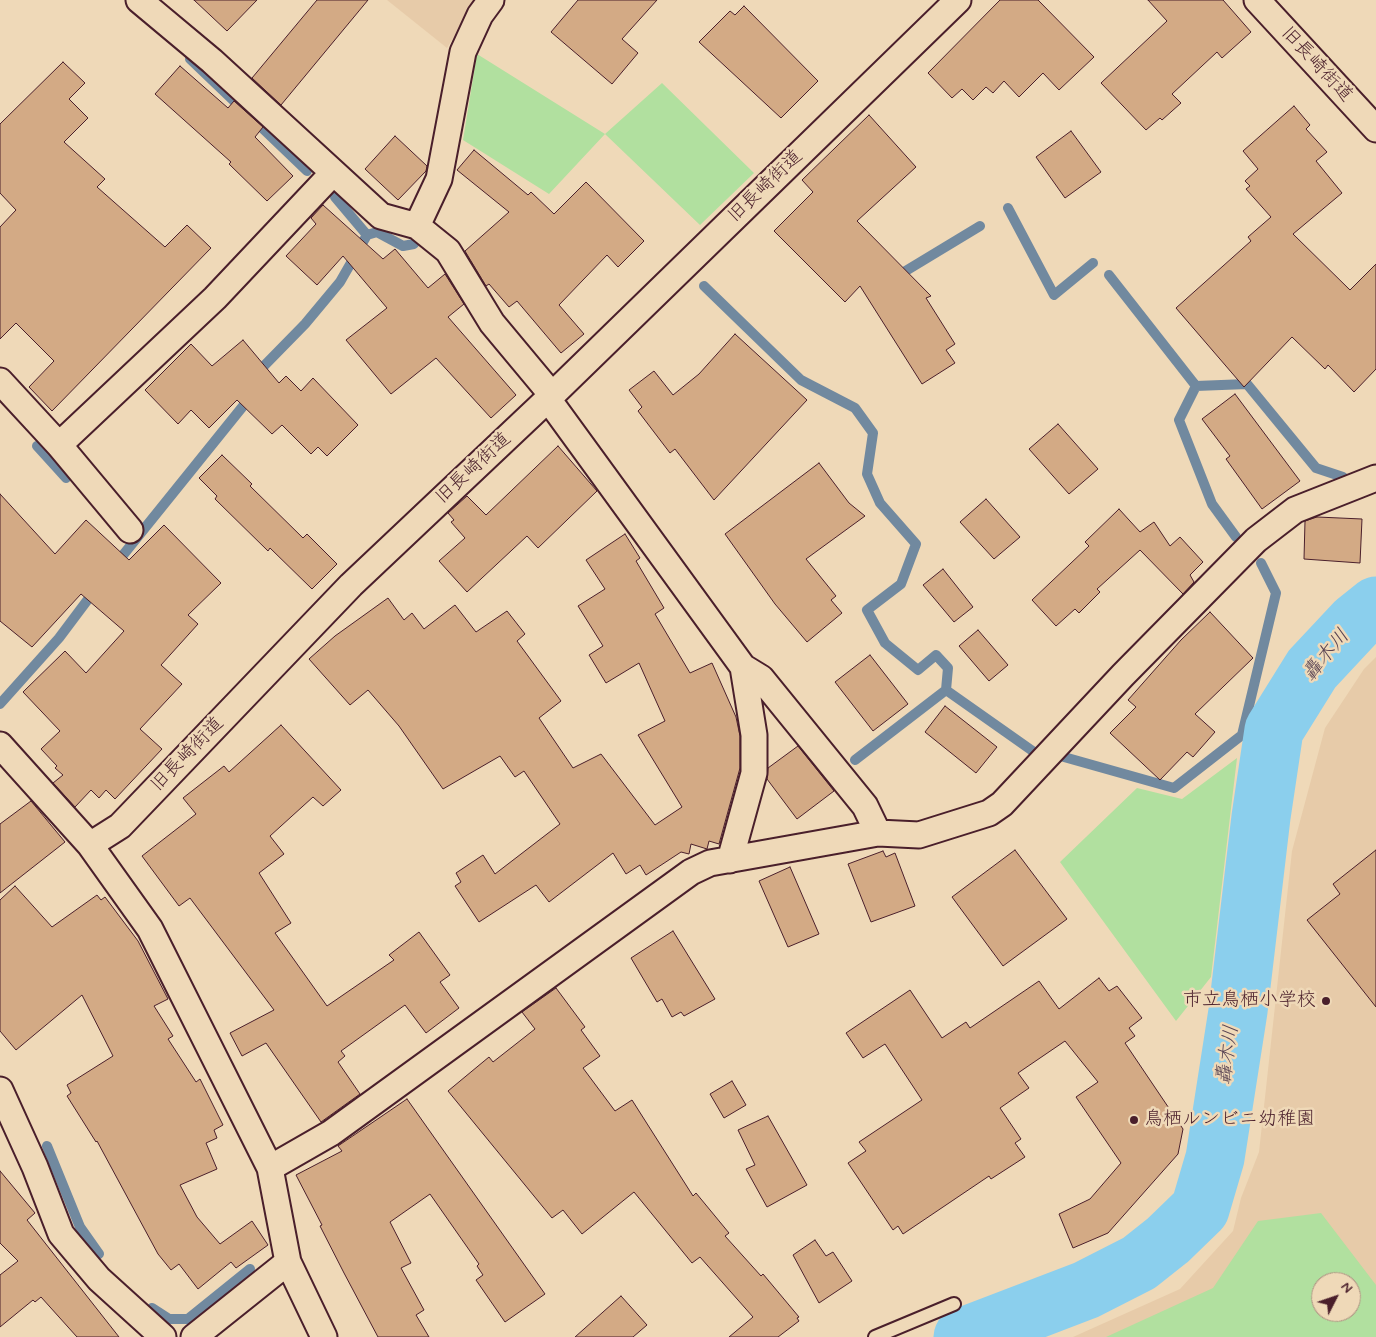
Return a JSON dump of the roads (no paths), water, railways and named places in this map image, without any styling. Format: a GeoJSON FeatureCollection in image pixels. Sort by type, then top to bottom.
{"type":"FeatureCollection","features":[{"type":"Feature","properties":{"kind":"street"},"geometry":{"type":"LineString","coordinates":[[139,0],[212,61],[381,216],[417,226],[448,251],[492,323],[550,397],[742,667],[754,735],[754,773],[730,860]]}},
{"type":"Feature","properties":{"kind":"street"},"geometry":{"type":"LineString","coordinates":[[417,226],[439,179],[463,52],[480,15],[491,0]]}},
{"type":"Feature","properties":{"kind":"street","name":"旧長崎街道"},"geometry":{"type":"LineString","coordinates":[[90,845],[120,826],[351,585],[550,397],[958,0]]}},
{"type":"Feature","properties":{"kind":"street","name":"旧長崎街道"},"geometry":{"type":"LineString","coordinates":[[1257,0],[1376,129]]}},
{"type":"Feature","properties":{"kind":"street"},"geometry":{"type":"LineString","coordinates":[[60,445],[215,298],[333,173]]}},
{"type":"Feature","properties":{"kind":"street"},"geometry":{"type":"LineString","coordinates":[[0,381],[60,445],[130,530]]}},
{"type":"Feature","properties":{"kind":"street"},"geometry":{"type":"LineString","coordinates":[[270,1168],[331,1133],[691,872],[710,864],[878,833],[919,834],[989,813],[1002,804],[1117,682],[1256,540],[1295,510],[1376,478]]}},
{"type":"Feature","properties":{"kind":"street"},"geometry":{"type":"LineString","coordinates":[[742,667],[762,678],[865,806],[878,833]]}},
{"type":"Feature","properties":{"kind":"street"},"geometry":{"type":"LineString","coordinates":[[0,745],[90,845],[150,929],[270,1168],[288,1262],[324,1337]]}},
{"type":"Feature","properties":{"kind":"street"},"geometry":{"type":"LineString","coordinates":[[0,1090],[35,1167],[61,1234],[99,1279],[163,1337]]}},
{"type":"Feature","properties":{"kind":"street"},"geometry":{"type":"LineString","coordinates":[[194,1337],[288,1262]]}},
{"type":"Feature","properties":{"kind":"lane"},"geometry":{"type":"LineString","coordinates":[[875,1337],[954,1304]]}},
{"type":"Feature","properties":{"kind":"waterway"},"geometry":{"type":"LineString","coordinates":[[190,59],[307,171]]}},
{"type":"Feature","properties":{"kind":"waterway"},"geometry":{"type":"LineString","coordinates":[[335,197],[367,235]]}},
{"type":"Feature","properties":{"kind":"waterway"},"geometry":{"type":"LineString","coordinates":[[1008,208],[1054,295],[1093,263]]}},
{"type":"Feature","properties":{"kind":"waterway"},"geometry":{"type":"LineString","coordinates":[[894,278],[980,226]]}},
{"type":"Feature","properties":{"kind":"waterway"},"geometry":{"type":"LineString","coordinates":[[257,376],[259,371],[305,324],[340,282],[367,235],[377,232],[403,246],[414,244]]}},
{"type":"Feature","properties":{"kind":"waterway"},"geometry":{"type":"LineString","coordinates":[[1109,275],[1196,386],[1179,420],[1212,504],[1236,537]]}},
{"type":"Feature","properties":{"kind":"waterway"},"geometry":{"type":"LineString","coordinates":[[704,286],[801,380],[855,408],[873,433],[867,474],[880,503],[916,544],[901,584],[867,610],[885,643],[918,670],[936,655],[948,668],[946,690]]}},
{"type":"Feature","properties":{"kind":"waterway"},"geometry":{"type":"LineString","coordinates":[[1196,386],[1247,384],[1316,468],[1343,477]]}},
{"type":"Feature","properties":{"kind":"waterway"},"geometry":{"type":"LineString","coordinates":[[115,565],[252,395]]}},
{"type":"Feature","properties":{"kind":"waterway"},"geometry":{"type":"LineString","coordinates":[[37,446],[66,478]]}},
{"type":"Feature","properties":{"kind":"waterway"},"geometry":{"type":"LineString","coordinates":[[1064,757],[1174,788],[1242,735],[1276,593],[1261,563]]}},
{"type":"Feature","properties":{"kind":"waterway"},"geometry":{"type":"LineString","coordinates":[[0,704],[59,638],[95,590]]}},
{"type":"Feature","properties":{"kind":"waterway","name":"轟木川"},"geometry":{"type":"LineString","coordinates":[[963,1337],[1086,1290],[1139,1263],[1168,1240],[1200,1209],[1215,1158],[1238,1011],[1261,817],[1274,730],[1312,669],[1356,622],[1376,606]]}},
{"type":"Feature","properties":{"kind":"waterway"},"geometry":{"type":"LineString","coordinates":[[855,760],[946,690],[1034,752]]}},
{"type":"Feature","properties":{"kind":"waterway"},"geometry":{"type":"LineString","coordinates":[[47,1146],[80,1227],[99,1254]]}},
{"type":"Feature","properties":{"kind":"waterway"},"geometry":{"type":"LineString","coordinates":[[152,1308],[169,1319],[188,1319],[250,1269]]}},
{"type":"Feature","properties":{"kind":"place","name":"市立鳥栖小学校"},"geometry":{"type":"Point","coordinates":[1326,1001]}},
{"type":"Feature","properties":{"kind":"place","name":"鳥栖ルンビニ幼稚園"},"geometry":{"type":"Point","coordinates":[1134,1120]}}]}
